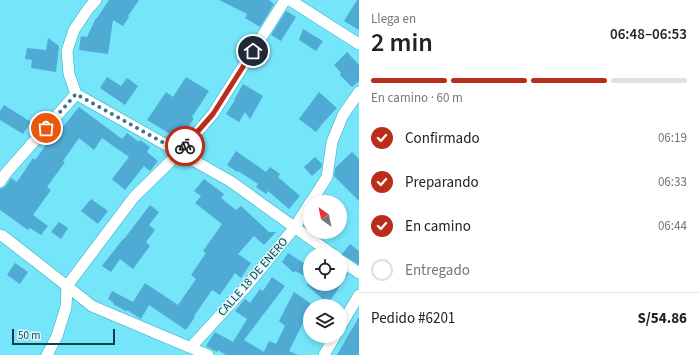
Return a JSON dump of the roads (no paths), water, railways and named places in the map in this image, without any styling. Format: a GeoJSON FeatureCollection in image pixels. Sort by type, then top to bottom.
{"type":"FeatureCollection","features":[{"type":"Feature","properties":{"kind":"street"},"geometry":{"type":"LineString","coordinates":[[96,0],[74,30],[67,51],[69,74],[76,94],[230,181],[322,247]]}},
{"type":"Feature","properties":{"kind":"street"},"geometry":{"type":"LineString","coordinates":[[47,355],[57,336],[66,307],[67,286],[134,197],[180,152],[213,114],[285,0]]}},
{"type":"Feature","properties":{"kind":"street"},"geometry":{"type":"LineString","coordinates":[[290,0],[359,44]]}},
{"type":"Feature","properties":{"kind":"street","name":"CALLE 18 DE ENERO"},"geometry":{"type":"LineString","coordinates":[[315,195],[327,176],[332,142],[343,115],[359,92]]}},
{"type":"Feature","properties":{"kind":"street"},"geometry":{"type":"LineString","coordinates":[[0,182],[6,173],[76,94]]}},
{"type":"Feature","properties":{"kind":"street","name":"CALLE 18 DE ENERO"},"geometry":{"type":"LineString","coordinates":[[191,347],[246,287],[303,214]]}},
{"type":"Feature","properties":{"kind":"street"},"geometry":{"type":"LineString","coordinates":[[0,235],[92,306],[208,355]]}},
{"type":"Feature","properties":{"kind":"street"},"geometry":{"type":"LineString","coordinates":[[347,265],[359,273]]}},
{"type":"Feature","properties":{"kind":"street"},"geometry":{"type":"LineString","coordinates":[[347,315],[359,295]]}},
{"type":"Feature","properties":{"kind":"street"},"geometry":{"type":"LineString","coordinates":[[324,355],[331,343]]}}]}
